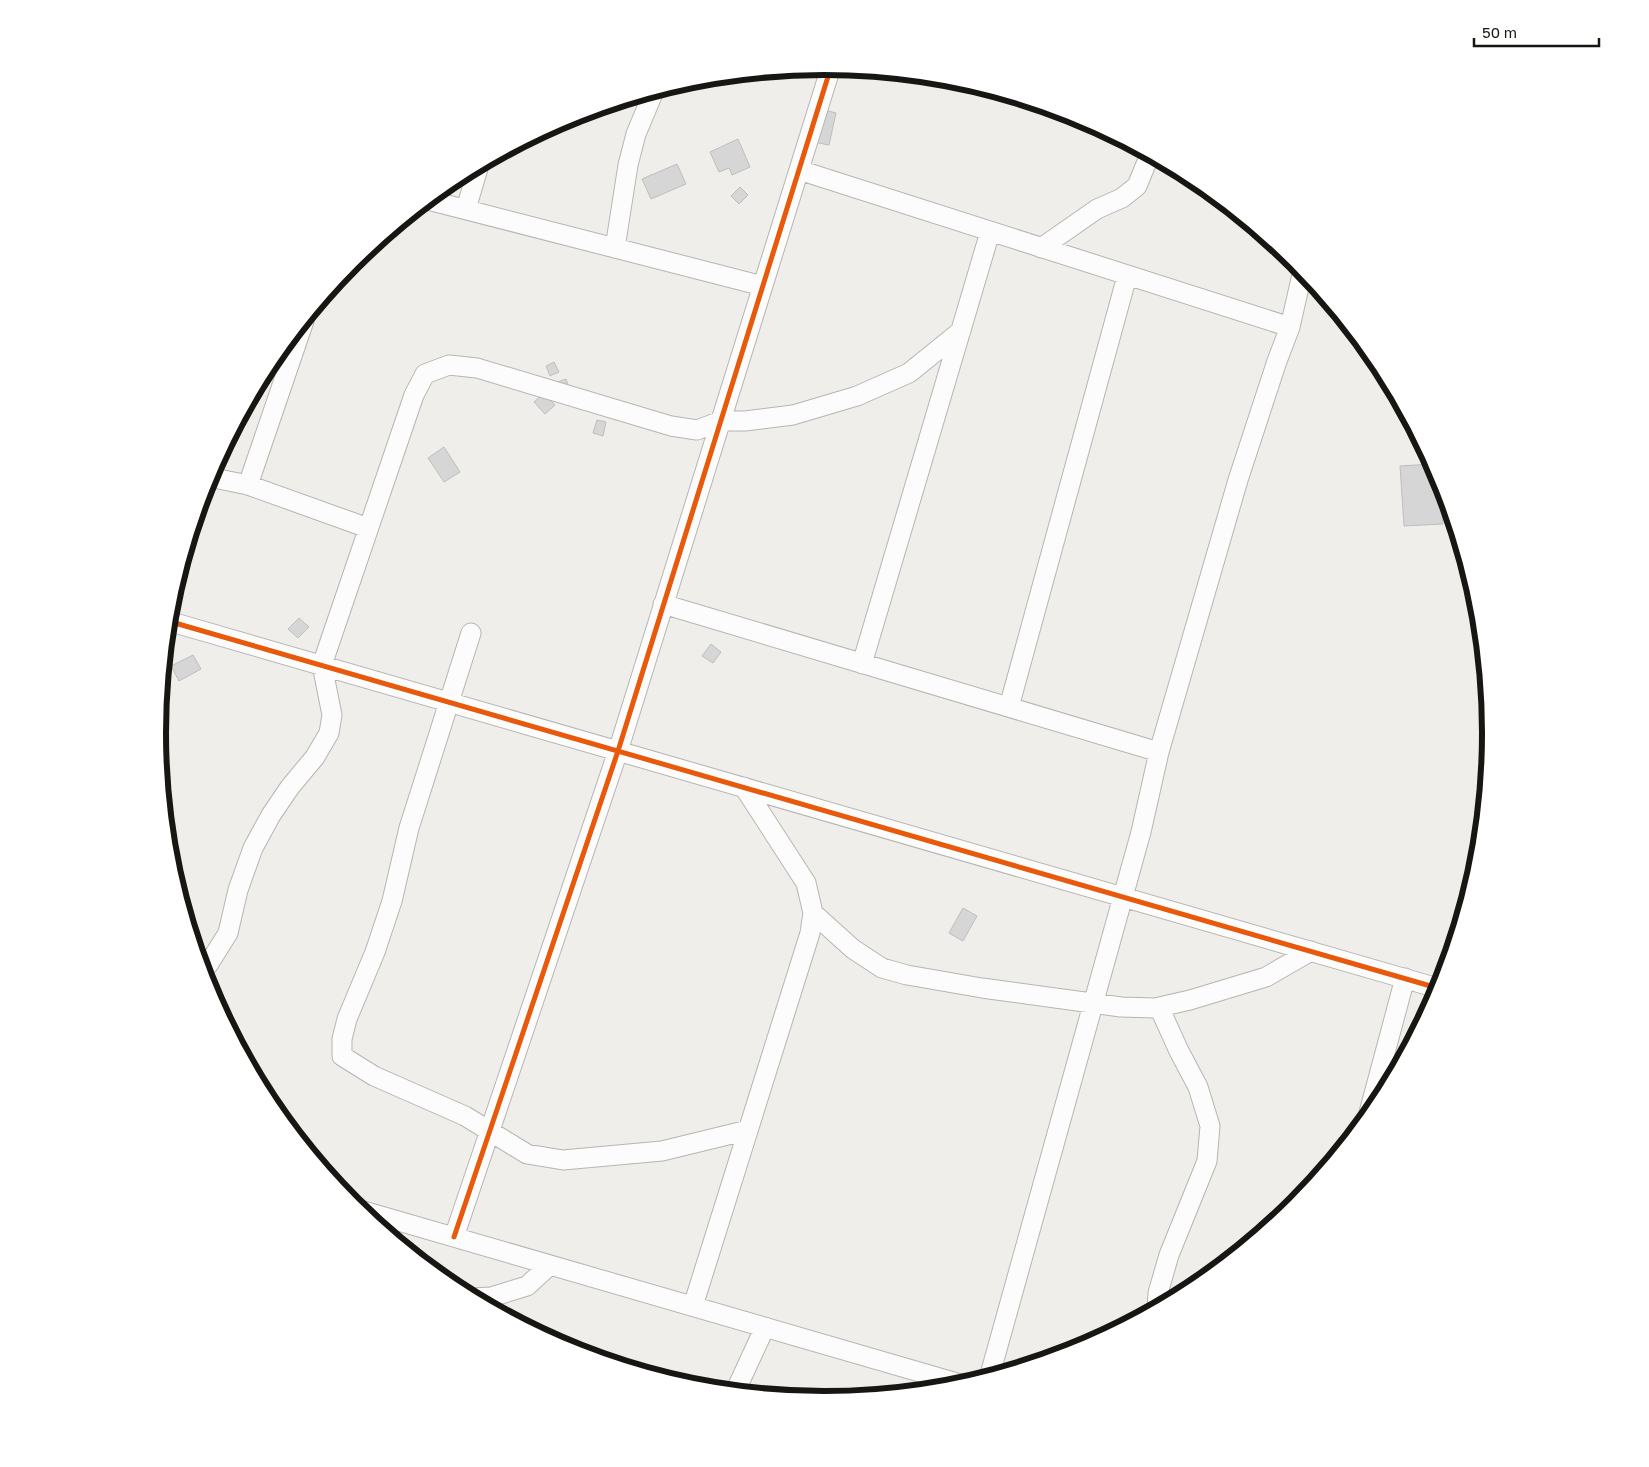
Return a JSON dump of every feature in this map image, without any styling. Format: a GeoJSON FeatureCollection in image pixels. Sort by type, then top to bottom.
{"type":"FeatureCollection","features":[{"type":"Feature","properties":{"kind":"street"},"geometry":{"type":"LineString","coordinates":[[454,1237],[618,750],[829,75]]}},
{"type":"Feature","properties":{"kind":"street"},"geometry":{"type":"LineString","coordinates":[[615,248],[628,166],[636,134],[651,98]]}},
{"type":"Feature","properties":{"kind":"street"},"geometry":{"type":"LineString","coordinates":[[1040,248],[1096,209],[1122,198],[1137,186],[1149,160]]}},
{"type":"Feature","properties":{"kind":"street"},"geometry":{"type":"LineString","coordinates":[[799,170],[1290,327]]}},
{"type":"Feature","properties":{"kind":"street"},"geometry":{"type":"LineString","coordinates":[[466,209],[476,175]]}},
{"type":"Feature","properties":{"kind":"street"},"geometry":{"type":"LineString","coordinates":[[437,202],[763,286]]}},
{"type":"Feature","properties":{"kind":"street"},"geometry":{"type":"LineString","coordinates":[[862,664],[990,232]]}},
{"type":"Feature","properties":{"kind":"street"},"geometry":{"type":"LineString","coordinates":[[1009,707],[1127,276]]}},
{"type":"Feature","properties":{"kind":"street"},"geometry":{"type":"LineString","coordinates":[[991,1371],[1140,832],[1159,752],[1238,480],[1290,327],[1301,279]]}},
{"type":"Feature","properties":{"kind":"street"},"geometry":{"type":"LineString","coordinates":[[208,964],[228,933],[238,890],[253,848],[271,815],[290,787],[315,757],[328,733],[332,715],[322,665],[414,395],[426,374],[449,365],[477,368],[671,426],[697,430],[720,421],[745,421],[793,415],[858,396],[909,373],[961,331]]}},
{"type":"Feature","properties":{"kind":"street"},"geometry":{"type":"LineString","coordinates":[[248,485],[298,339]]}},
{"type":"Feature","properties":{"kind":"street"},"geometry":{"type":"LineString","coordinates":[[217,479],[248,485],[368,528]]}},
{"type":"Feature","properties":{"kind":"street"},"geometry":{"type":"LineString","coordinates":[[663,604],[1159,752]]}},
{"type":"Feature","properties":{"kind":"street"},"geometry":{"type":"LineString","coordinates":[[176,622],[1432,986]]}},
{"type":"Feature","properties":{"kind":"street"},"geometry":{"type":"LineString","coordinates":[[471,633],[409,828],[392,901],[375,952],[347,1019],[342,1039],[342,1056],[374,1076],[465,1116],[527,1154],[563,1160],[662,1151],[748,1130]]}},
{"type":"Feature","properties":{"kind":"street"},"geometry":{"type":"LineString","coordinates":[[693,1306],[810,933],[812,913],[806,882],[744,787]]}},
{"type":"Feature","properties":{"kind":"street"},"geometry":{"type":"LineString","coordinates":[[812,913],[853,949],[882,968],[982,988],[1121,1008],[1160,1007],[1190,1000],[1266,977],[1311,951]]}},
{"type":"Feature","properties":{"kind":"street"},"geometry":{"type":"LineString","coordinates":[[1373,1097],[1405,978]]}},
{"type":"Feature","properties":{"kind":"street"},"geometry":{"type":"LineString","coordinates":[[1157,1302],[1168,1254],[1206,1160],[1210,1126],[1198,1087],[1178,1051],[1160,1007]]}},
{"type":"Feature","properties":{"kind":"street"},"geometry":{"type":"LineString","coordinates":[[375,1214],[947,1380]]}},
{"type":"Feature","properties":{"kind":"street"},"geometry":{"type":"LineString","coordinates":[[485,1297],[527,1286],[550,1265]]}},
{"type":"Feature","properties":{"kind":"street"},"geometry":{"type":"LineString","coordinates":[[739,1386],[765,1328]]}},
{"type":"Feature","properties":{"kind":"building"},"geometry":{"type":"Polygon","coordinates":[[[816,108],[836,113],[829,145],[809,141],[816,108]]]}},
{"type":"Feature","properties":{"kind":"building"},"geometry":{"type":"Polygon","coordinates":[[[738,139],[750,167],[732,175],[729,168],[719,172],[710,152],[738,139]]]}},
{"type":"Feature","properties":{"kind":"building"},"geometry":{"type":"Polygon","coordinates":[[[677,164],[686,184],[651,199],[642,179],[677,164]]]}},
{"type":"Feature","properties":{"kind":"building"},"geometry":{"type":"Polygon","coordinates":[[[740,187],[748,195],[739,204],[731,196],[740,187]]]}},
{"type":"Feature","properties":{"kind":"building"},"geometry":{"type":"Polygon","coordinates":[[[554,362],[559,372],[550,376],[546,366],[554,362]]]}},
{"type":"Feature","properties":{"kind":"building"},"geometry":{"type":"Polygon","coordinates":[[[566,379],[571,393],[555,383],[566,379]]]}},
{"type":"Feature","properties":{"kind":"building"},"geometry":{"type":"Polygon","coordinates":[[[544,393],[555,405],[545,414],[534,402],[544,393]]]}},
{"type":"Feature","properties":{"kind":"building"},"geometry":{"type":"Polygon","coordinates":[[[597,420],[606,422],[603,436],[593,433],[597,420]]]}},
{"type":"Feature","properties":{"kind":"building"},"geometry":{"type":"Polygon","coordinates":[[[444,447],[460,472],[444,482],[428,458],[444,447]]]}},
{"type":"Feature","properties":{"kind":"building"},"geometry":{"type":"Polygon","coordinates":[[[1425,464],[1441,505],[1443,524],[1404,526],[1400,466],[1425,464]]]}},
{"type":"Feature","properties":{"kind":"building"},"geometry":{"type":"Polygon","coordinates":[[[299,618],[309,627],[298,638],[288,629],[299,618]]]}},
{"type":"Feature","properties":{"kind":"building"},"geometry":{"type":"Polygon","coordinates":[[[711,644],[721,652],[713,663],[702,656],[711,644]]]}},
{"type":"Feature","properties":{"kind":"building"},"geometry":{"type":"Polygon","coordinates":[[[193,655],[201,669],[179,681],[171,666],[193,655]]]}},
{"type":"Feature","properties":{"kind":"building"},"geometry":{"type":"Polygon","coordinates":[[[963,908],[977,916],[963,941],[949,933],[963,908]]]}},
{"type":"Feature","properties":{"kind":"cycle path"},"geometry":{"type":"LineString","coordinates":[[454,1237],[618,751],[828,75]]}},
{"type":"Feature","properties":{"kind":"cycle path"},"geometry":{"type":"LineString","coordinates":[[176,623],[1432,986]]}}]}
